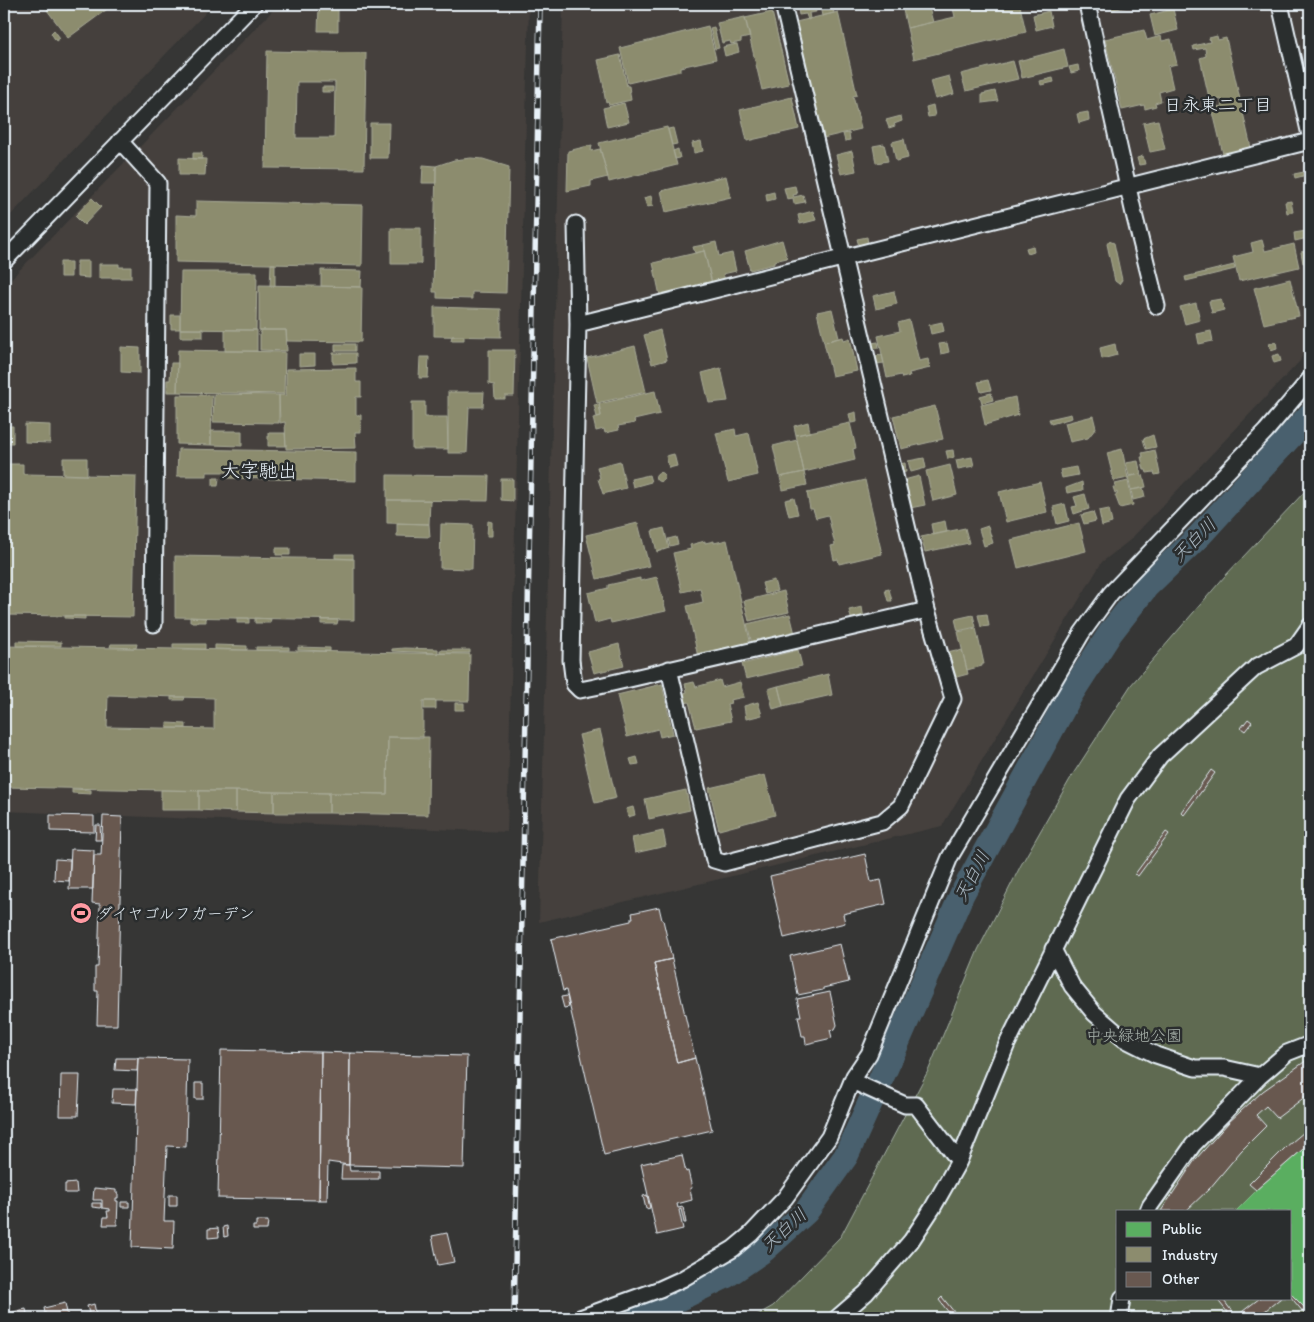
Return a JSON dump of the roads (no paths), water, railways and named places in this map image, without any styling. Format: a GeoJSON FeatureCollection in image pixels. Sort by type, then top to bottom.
{"type":"FeatureCollection","features":[{"type":"Feature","properties":{"kind":"street"},"geometry":{"type":"LineString","coordinates":[[4,262],[254,4]]}},
{"type":"Feature","properties":{"kind":"street"},"geometry":{"type":"LineString","coordinates":[[669,669],[714,860],[724,863],[882,822],[901,806],[953,699],[927,610],[783,4]]}},
{"type":"Feature","properties":{"kind":"street"},"geometry":{"type":"LineString","coordinates":[[1087,4],[1157,306]]}},
{"type":"Feature","properties":{"kind":"street"},"geometry":{"type":"LineString","coordinates":[[1280,4],[1310,135]]}},
{"type":"Feature","properties":{"kind":"street"},"geometry":{"type":"LineString","coordinates":[[120,141],[158,182],[154,624]]}},
{"type":"Feature","properties":{"kind":"street"},"geometry":{"type":"LineString","coordinates":[[578,324],[1310,141]]}},
{"type":"Feature","properties":{"kind":"street"},"geometry":{"type":"LineString","coordinates":[[576,224],[578,324],[570,660],[574,684],[580,690],[927,610]]}},
{"type":"Feature","properties":{"kind":"street"},"geometry":{"type":"LineString","coordinates":[[580,1318],[682,1279],[733,1249],[751,1234],[785,1198],[828,1137],[855,1083],[854,1076],[869,1054],[882,1026],[950,857],[1082,633],[1110,593],[1266,431],[1310,379]]}},
{"type":"Feature","properties":{"kind":"street"},"geometry":{"type":"LineString","coordinates":[[837,1318],[866,1293],[911,1241],[932,1209],[959,1161],[1007,1044],[1125,804],[1160,756],[1256,667],[1296,646],[1310,626]]}},
{"type":"Feature","properties":{"kind":"street"},"geometry":{"type":"LineString","coordinates":[[1053,949],[1072,986],[1094,1013],[1124,1039],[1156,1055],[1195,1068],[1224,1068],[1260,1076]]}},
{"type":"Feature","properties":{"kind":"street"},"geometry":{"type":"LineString","coordinates":[[1148,1210],[1193,1145],[1260,1076],[1287,1053],[1310,1044]]}},
{"type":"Feature","properties":{"kind":"street"},"geometry":{"type":"LineString","coordinates":[[855,1083],[911,1105],[959,1161]]}},
{"type":"Feature","properties":{"kind":"street"},"geometry":{"type":"LineString","coordinates":[[1121,1318],[1122,1300]]}},
{"type":"Feature","properties":{"kind":"waterway","name":"天白川"},"geometry":{"type":"LineString","coordinates":[[639,1318],[726,1276],[764,1250],[806,1212],[846,1156],[962,894],[1071,694],[1111,632],[1146,587],[1200,535],[1310,415]]}},
{"type":"Feature","properties":{"kind":"railway"},"geometry":{"type":"LineString","coordinates":[[514,1318],[540,4]]}},
{"type":"Feature","properties":{"kind":"place","name":"ダイヤゴルフガーデン"},"geometry":{"type":"Point","coordinates":[81,913]}},
{"type":"Feature","properties":{"kind":"district","name":"日永東二丁目"},"geometry":{"type":"Point","coordinates":[1218,105]}},
{"type":"Feature","properties":{"kind":"district","name":"大字馳出"},"geometry":{"type":"Point","coordinates":[259,470]}},
{"type":"Feature","properties":{"kind":"park label","name":"中央緑地公園"},"geometry":{"type":"Point","coordinates":[1134,1035]}}]}
